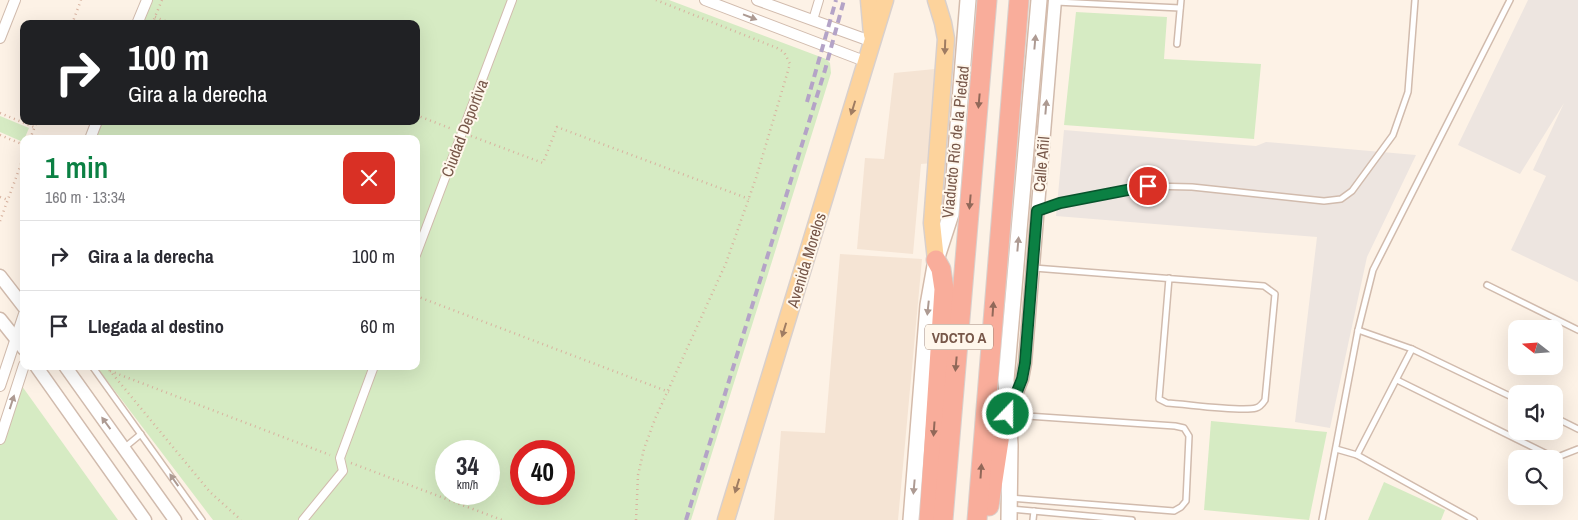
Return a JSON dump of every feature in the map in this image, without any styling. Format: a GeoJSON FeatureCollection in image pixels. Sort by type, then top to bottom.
{"type":"FeatureCollection","features":[{"type":"Feature","properties":{"kind":"highway","name":"Viaducto Río de la Piedad"},"geometry":{"type":"LineString","coordinates":[[944,520],[987,0]]}},
{"type":"Feature","properties":{"kind":"highway","name":"VDCTO A"},"geometry":{"type":"LineString","coordinates":[[977,520],[1019,0]]}},
{"type":"Feature","properties":{"kind":"highway"},"geometry":{"type":"LineString","coordinates":[[929,520],[943,299],[943,279],[936,260]]}},
{"type":"Feature","properties":{"kind":"highway"},"geometry":{"type":"LineString","coordinates":[[987,520],[1000,434],[1008,414]]}},
{"type":"Feature","properties":{"kind":"main road"},"geometry":{"type":"LineString","coordinates":[[869,0],[873,42]]}},
{"type":"Feature","properties":{"kind":"main road","name":"Avenida Morelos"},"geometry":{"type":"LineString","coordinates":[[726,520],[885,0]]}},
{"type":"Feature","properties":{"kind":"main road"},"geometry":{"type":"LineString","coordinates":[[936,0],[944,23],[946,39],[932,224],[936,260]]}},
{"type":"Feature","properties":{"kind":"main road","name":"Viaducto Río de la Piedad"},"geometry":{"type":"LineString","coordinates":[[911,520],[926,319],[936,260],[951,214],[968,0]]}},
{"type":"Feature","properties":{"kind":"main road"},"geometry":{"type":"LineString","coordinates":[[1009,509],[1006,380],[1039,0]]}},
{"type":"Feature","properties":{"kind":"street"},"geometry":{"type":"LineString","coordinates":[[0,38],[15,0]]}},
{"type":"Feature","properties":{"kind":"street"},"geometry":{"type":"LineString","coordinates":[[139,20],[147,0]]}},
{"type":"Feature","properties":{"kind":"street","name":"Ciudad Deportiva"},"geometry":{"type":"LineString","coordinates":[[420,244],[512,0]]}},
{"type":"Feature","properties":{"kind":"street"},"geometry":{"type":"LineString","coordinates":[[705,0],[867,62]]}},
{"type":"Feature","properties":{"kind":"street"},"geometry":{"type":"LineString","coordinates":[[757,0],[873,42]]}},
{"type":"Feature","properties":{"kind":"street"},"geometry":{"type":"LineString","coordinates":[[813,20],[818,0]]}},
{"type":"Feature","properties":{"kind":"street","name":"Calle Añil"},"geometry":{"type":"LineString","coordinates":[[1008,414],[1022,379],[1056,1]]}},
{"type":"Feature","properties":{"kind":"street"},"geometry":{"type":"LineString","coordinates":[[0,276],[20,302]]}},
{"type":"Feature","properties":{"kind":"street"},"geometry":{"type":"LineString","coordinates":[[0,319],[20,344]]}},
{"type":"Feature","properties":{"kind":"street"},"geometry":{"type":"LineString","coordinates":[[0,386],[20,325]]}},
{"type":"Feature","properties":{"kind":"street"},"geometry":{"type":"LineString","coordinates":[[0,439],[22,370]]}},
{"type":"Feature","properties":{"kind":"street"},"geometry":{"type":"LineString","coordinates":[[39,370],[145,520]]}},
{"type":"Feature","properties":{"kind":"street"},"geometry":{"type":"LineString","coordinates":[[68,370],[175,520]]}},
{"type":"Feature","properties":{"kind":"street"},"geometry":{"type":"LineString","coordinates":[[302,520],[342,471],[340,458],[373,370]]}},
{"type":"Feature","properties":{"kind":"lane"},"geometry":{"type":"LineString","coordinates":[[1177,44],[1181,0]]}},
{"type":"Feature","properties":{"kind":"lane"},"geometry":{"type":"LineString","coordinates":[[1037,211],[1060,203],[1148,186],[1192,187],[1324,201],[1341,200],[1352,191],[1393,135],[1408,92],[1415,0]]}},
{"type":"Feature","properties":{"kind":"lane"},"geometry":{"type":"LineString","coordinates":[[1322,520],[1358,330],[1373,270],[1510,0]]}},
{"type":"Feature","properties":{"kind":"lane"},"geometry":{"type":"LineString","coordinates":[[1056,1],[1180,8]]}},
{"type":"Feature","properties":{"kind":"lane"},"geometry":{"type":"LineString","coordinates":[[1033,268],[1169,278],[1264,286],[1275,294],[1265,400],[1262,405],[1257,408],[1242,408],[1167,403],[1160,399],[1169,278]]}},
{"type":"Feature","properties":{"kind":"lane"},"geometry":{"type":"LineString","coordinates":[[1488,285],[1578,330]]}},
{"type":"Feature","properties":{"kind":"lane"},"geometry":{"type":"LineString","coordinates":[[1358,330],[1412,349],[1508,395]]}},
{"type":"Feature","properties":{"kind":"lane"},"geometry":{"type":"LineString","coordinates":[[1357,455],[1412,349]]}},
{"type":"Feature","properties":{"kind":"lane"},"geometry":{"type":"LineString","coordinates":[[95,370],[202,520]]}},
{"type":"Feature","properties":{"kind":"lane"},"geometry":{"type":"LineString","coordinates":[[1397,380],[1553,457],[1559,457],[1578,449]]}},
{"type":"Feature","properties":{"kind":"lane"},"geometry":{"type":"LineString","coordinates":[[1008,414],[1175,426],[1184,428],[1189,436],[1186,501],[1181,508],[1174,511],[1009,509]]}},
{"type":"Feature","properties":{"kind":"lane"},"geometry":{"type":"LineString","coordinates":[[1563,422],[1578,429]]}},
{"type":"Feature","properties":{"kind":"lane"},"geometry":{"type":"LineString","coordinates":[[124,448],[141,434]]}},
{"type":"Feature","properties":{"kind":"lane"},"geometry":{"type":"LineString","coordinates":[[1336,449],[1357,455],[1474,520]]}},
{"type":"Feature","properties":{"kind":"lane"},"geometry":{"type":"LineString","coordinates":[[1009,509],[1132,520]]}},
{"type":"Feature","properties":{"kind":"lane"},"geometry":{"type":"LineString","coordinates":[[1033,520],[1034,511]]}},
{"type":"Feature","properties":{"kind":"path"},"geometry":{"type":"LineString","coordinates":[[74,20],[81,0]]}},
{"type":"Feature","properties":{"kind":"path"},"geometry":{"type":"LineString","coordinates":[[154,20],[162,0]]}},
{"type":"Feature","properties":{"kind":"path"},"geometry":{"type":"LineString","coordinates":[[636,520],[638,475],[644,449],[655,420],[726,263],[749,200],[790,64],[789,58],[777,48],[656,0]]}},
{"type":"Feature","properties":{"kind":"path"},"geometry":{"type":"LineString","coordinates":[[155,17],[163,20]]}},
{"type":"Feature","properties":{"kind":"path"},"geometry":{"type":"LineString","coordinates":[[0,113],[20,121]]}},
{"type":"Feature","properties":{"kind":"path"},"geometry":{"type":"LineString","coordinates":[[420,117],[543,163],[557,127],[749,200]]}},
{"type":"Feature","properties":{"kind":"path"},"geometry":{"type":"LineString","coordinates":[[29,125],[34,127],[31,135]]}},
{"type":"Feature","properties":{"kind":"path"},"geometry":{"type":"LineString","coordinates":[[0,135],[20,143]]}},
{"type":"Feature","properties":{"kind":"path"},"geometry":{"type":"LineString","coordinates":[[0,221],[20,167]]}},
{"type":"Feature","properties":{"kind":"path"},"geometry":{"type":"LineString","coordinates":[[0,197],[8,200]]}},
{"type":"Feature","properties":{"kind":"path"},"geometry":{"type":"LineString","coordinates":[[420,298],[669,392]]}},
{"type":"Feature","properties":{"kind":"path"},"geometry":{"type":"LineString","coordinates":[[110,371],[502,520]]}},
{"type":"Feature","properties":{"kind":"path"},"geometry":{"type":"LineString","coordinates":[[110,371],[210,492],[241,520]]}},
{"type":"Feature","properties":{"kind":"shaded area"},"geometry":{"type":"Polygon","coordinates":[[[1528,0],[1578,0],[1578,282],[1511,250],[1546,176],[1533,170],[1564,103],[1520,174],[1458,145],[1528,0]]]}},
{"type":"Feature","properties":{"kind":"shaded area"},"geometry":{"type":"Polygon","coordinates":[[[935,69],[933,163],[921,164],[913,254],[857,249],[865,158],[884,159],[894,73],[935,69]]]}},
{"type":"Feature","properties":{"kind":"shaded area"},"geometry":{"type":"Polygon","coordinates":[[[1064,130],[1256,146],[1266,142],[1416,155],[1367,257],[1330,428],[1295,422],[1317,237],[1056,216],[1064,130]]]}},
{"type":"Feature","properties":{"kind":"shaded area"},"geometry":{"type":"Polygon","coordinates":[[[840,254],[922,259],[898,520],[774,520],[781,431],[825,433],[840,254]]]}},
{"type":"Feature","properties":{"kind":"green space"},"geometry":{"type":"Polygon","coordinates":[[[151,0],[669,0],[826,59],[830,63],[831,73],[691,520],[213,520],[99,370],[420,370],[420,135],[94,135],[97,125],[420,125],[420,20],[143,20],[151,0]]]}},
{"type":"Feature","properties":{"kind":"green space"},"geometry":{"type":"Polygon","coordinates":[[[1076,12],[1167,17],[1164,59],[1261,64],[1254,139],[1064,125],[1076,12]]]}},
{"type":"Feature","properties":{"kind":"green space"},"geometry":{"type":"Polygon","coordinates":[[[0,116],[29,128],[26,135],[20,135],[20,141],[0,132],[0,116]]]}},
{"type":"Feature","properties":{"kind":"green space"},"geometry":{"type":"Polygon","coordinates":[[[19,382],[118,520],[0,520],[0,442],[19,382]]]}},
{"type":"Feature","properties":{"kind":"green space"},"geometry":{"type":"Polygon","coordinates":[[[1211,421],[1327,432],[1309,520],[1204,510],[1211,421]]]}},
{"type":"Feature","properties":{"kind":"green space"},"geometry":{"type":"Polygon","coordinates":[[[1384,482],[1445,510],[1441,520],[1368,520],[1384,482]]]}},
{"type":"Feature","properties":{"kind":"railway"},"geometry":{"type":"LineString","coordinates":[[807,102],[836,0]]}},
{"type":"Feature","properties":{"kind":"railway"},"geometry":{"type":"LineString","coordinates":[[686,520],[825,70],[844,0]]}},
{"type":"Feature","properties":{"kind":"route"},"geometry":{"type":"LineString","coordinates":[[1008,414],[1022,379],[1025,363],[1037,211],[1060,203],[1148,186]]}}]}
